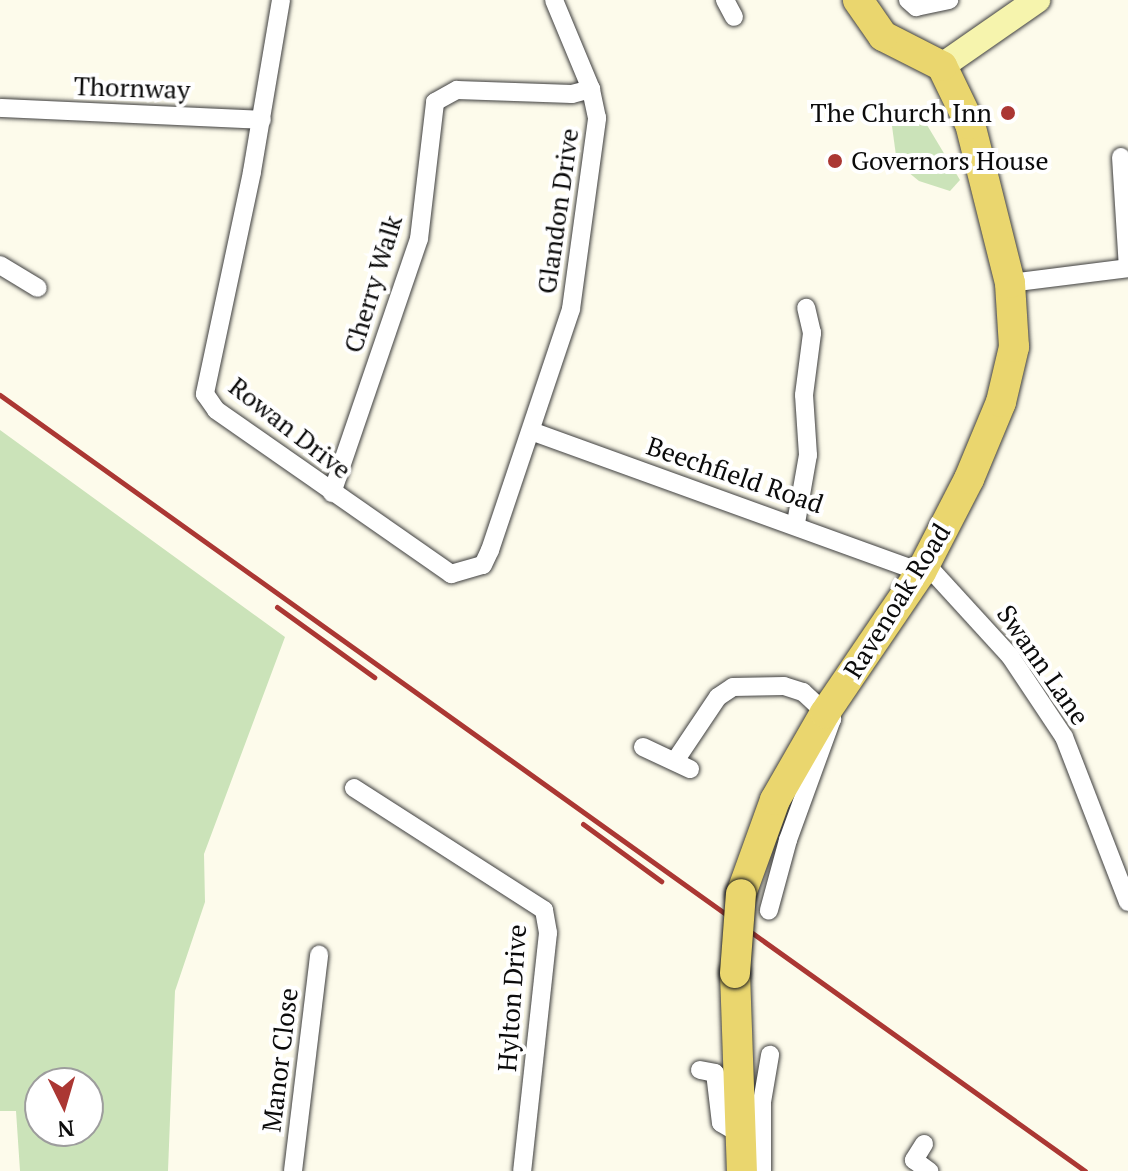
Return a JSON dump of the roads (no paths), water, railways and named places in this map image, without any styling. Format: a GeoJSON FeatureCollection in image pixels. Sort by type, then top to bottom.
{"type":"FeatureCollection","features":[{"type":"Feature","properties":{"kind":"main road"},"geometry":{"type":"LineString","coordinates":[[858,0],[883,36],[942,66],[1037,0]]}},
{"type":"Feature","properties":{"kind":"main road","name":"Ravenoak Road"},"geometry":{"type":"LineString","coordinates":[[742,1171],[735,973],[741,894],[775,800],[825,713],[923,567],[1001,402],[1014,347],[1010,283],[970,124],[942,66]]}},
{"type":"Feature","properties":{"kind":"street","name":"Rowan Drive"},"geometry":{"type":"LineString","coordinates":[[281,0],[262,120],[205,394],[216,410],[439,570],[467,573],[483,565],[531,431]]}},
{"type":"Feature","properties":{"kind":"street","name":"Glandon Drive"},"geometry":{"type":"LineString","coordinates":[[531,431],[571,309],[597,118],[591,89],[554,0]]}},
{"type":"Feature","properties":{"kind":"street"},"geometry":{"type":"LineString","coordinates":[[908,0],[916,7],[949,0]]}},
{"type":"Feature","properties":{"kind":"street","name":"Cherry Walk"},"geometry":{"type":"LineString","coordinates":[[332,493],[419,239],[435,102],[457,90],[572,94],[591,89]]}},
{"type":"Feature","properties":{"kind":"street","name":"Thornway"},"geometry":{"type":"LineString","coordinates":[[0,108],[262,120]]}},
{"type":"Feature","properties":{"kind":"street"},"geometry":{"type":"LineString","coordinates":[[1010,283],[1128,268],[1121,157]]}},
{"type":"Feature","properties":{"kind":"street"},"geometry":{"type":"LineString","coordinates":[[0,265],[38,288]]}},
{"type":"Feature","properties":{"kind":"street"},"geometry":{"type":"LineString","coordinates":[[796,523],[808,455],[804,395],[819,334],[806,308]]}},
{"type":"Feature","properties":{"kind":"street","name":"Beechfield Road"},"geometry":{"type":"LineString","coordinates":[[531,431],[923,567]]}},
{"type":"Feature","properties":{"kind":"street","name":"Swann Lane"},"geometry":{"type":"LineString","coordinates":[[923,567],[1010,656],[1064,737],[1128,902]]}},
{"type":"Feature","properties":{"kind":"street"},"geometry":{"type":"LineString","coordinates":[[643,747],[682,765],[718,697],[733,687],[784,686],[803,692],[832,719],[832,731],[788,840],[769,910]]}},
{"type":"Feature","properties":{"kind":"street","name":"Hylton Drive"},"geometry":{"type":"LineString","coordinates":[[354,788],[544,910],[548,933],[522,1171]]}},
{"type":"Feature","properties":{"kind":"street","name":"Manor Close"},"geometry":{"type":"LineString","coordinates":[[293,1171],[319,955]]}},
{"type":"Feature","properties":{"kind":"street"},"geometry":{"type":"LineString","coordinates":[[762,1171],[762,1102],[770,1055]]}},
{"type":"Feature","properties":{"kind":"street"},"geometry":{"type":"LineString","coordinates":[[700,1070],[715,1073],[721,1123],[740,1134]]}},
{"type":"Feature","properties":{"kind":"street"},"geometry":{"type":"LineString","coordinates":[[924,1144],[914,1160],[929,1171]]}},
{"type":"Feature","properties":{"kind":"railway"},"geometry":{"type":"LineString","coordinates":[[0,395],[1085,1171]]}},
{"type":"Feature","properties":{"kind":"railway"},"geometry":{"type":"LineString","coordinates":[[277,607],[374,677]]}},
{"type":"Feature","properties":{"kind":"railway"},"geometry":{"type":"LineString","coordinates":[[583,824],[661,881]]}},
{"type":"Feature","properties":{"kind":"place","name":"The Church Inn"},"geometry":{"type":"Point","coordinates":[1008,113]}},
{"type":"Feature","properties":{"kind":"place","name":"Governors House"},"geometry":{"type":"Point","coordinates":[835,161]}}]}
